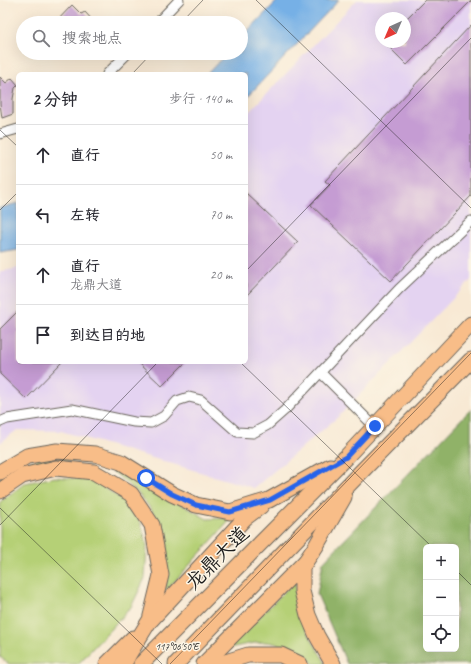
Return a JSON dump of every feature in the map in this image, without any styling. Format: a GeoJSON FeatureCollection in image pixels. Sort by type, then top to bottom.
{"type":"FeatureCollection","features":[{"type":"Feature","properties":{"kind":"main road","name":"龙鼎大道"},"geometry":{"type":"LineString","coordinates":[[141,664],[346,457],[471,324]]}},
{"type":"Feature","properties":{"kind":"main road"},"geometry":{"type":"LineString","coordinates":[[176,664],[360,472],[471,360]]}},
{"type":"Feature","properties":{"kind":"main road"},"geometry":{"type":"LineString","coordinates":[[0,472],[27,456],[57,451],[95,454],[121,462],[172,494],[196,505],[230,512],[270,500]]}},
{"type":"Feature","properties":{"kind":"main road"},"geometry":{"type":"LineString","coordinates":[[107,664],[245,518],[270,500],[346,457]]}},
{"type":"Feature","properties":{"kind":"main road"},"geometry":{"type":"LineString","coordinates":[[0,491],[22,476],[56,468],[94,472],[131,494],[152,525],[161,575],[150,620],[124,664]]}},
{"type":"Feature","properties":{"kind":"main road"},"geometry":{"type":"LineString","coordinates":[[333,664],[317,636],[308,615],[302,591],[302,567],[360,472]]}},
{"type":"Feature","properties":{"kind":"main road"},"geometry":{"type":"LineString","coordinates":[[204,664],[307,561]]}},
{"type":"Feature","properties":{"kind":"main road"},"geometry":{"type":"LineString","coordinates":[[219,664],[248,655],[281,655],[300,664]]}},
{"type":"Feature","properties":{"kind":"street"},"geometry":{"type":"LineString","coordinates":[[164,16],[179,0]]}},
{"type":"Feature","properties":{"kind":"street"},"geometry":{"type":"LineString","coordinates":[[109,72],[121,60]]}},
{"type":"Feature","properties":{"kind":"street"},"geometry":{"type":"LineString","coordinates":[[0,134],[16,130]]}},
{"type":"Feature","properties":{"kind":"street"},"geometry":{"type":"LineString","coordinates":[[0,422],[7,419],[72,409],[134,422],[151,423],[164,416],[177,401],[189,397],[201,400],[237,432],[253,433],[268,425],[284,410],[399,290],[471,221]]}},
{"type":"Feature","properties":{"kind":"street"},"geometry":{"type":"LineString","coordinates":[[320,373],[375,426]]}},
{"type":"Feature","properties":{"kind":"shaded area"},"geometry":{"type":"Polygon","coordinates":[[[357,0],[471,0],[471,280],[339,416],[254,488],[61,431],[17,430],[0,443],[0,272],[16,268],[16,364],[248,364],[248,113],[357,0]]]}},
{"type":"Feature","properties":{"kind":"green space"},"geometry":{"type":"Polygon","coordinates":[[[471,409],[471,664],[347,664],[317,594],[323,562],[471,409]]]}},
{"type":"Feature","properties":{"kind":"green space"},"geometry":{"type":"Polygon","coordinates":[[[41,458],[95,458],[118,467],[207,519],[232,518],[166,591],[167,545],[161,527],[151,509],[137,492],[112,471],[89,462],[57,460],[35,466],[0,485],[0,478],[20,465],[41,458]]]}},
{"type":"Feature","properties":{"kind":"green space"},"geometry":{"type":"Polygon","coordinates":[[[55,477],[93,480],[126,502],[140,520],[147,545],[145,578],[131,607],[78,664],[9,664],[0,657],[0,502],[25,483],[55,477]]]}},
{"type":"Feature","properties":{"kind":"green space"},"geometry":{"type":"Polygon","coordinates":[[[295,581],[296,592],[305,628],[326,664],[314,664],[304,656],[290,649],[269,642],[259,642],[228,648],[295,581]]]}},
{"type":"Feature","properties":{"kind":"water"},"geometry":{"type":"Polygon","coordinates":[[[278,0],[339,0],[248,96],[248,72],[209,72],[220,60],[248,60],[248,31],[278,0]]]}},
{"type":"Feature","properties":{"kind":"water"},"geometry":{"type":"Polygon","coordinates":[[[16,204],[16,250],[0,253],[0,208],[16,204]]]}},
{"type":"Feature","properties":{"kind":"building"},"geometry":{"type":"Polygon","coordinates":[[[425,0],[471,0],[407,65],[390,48],[411,48],[411,14],[425,0]]]}},
{"type":"Feature","properties":{"kind":"building"},"geometry":{"type":"Polygon","coordinates":[[[72,5],[81,14],[85,12],[89,16],[62,16],[72,5]]]}},
{"type":"Feature","properties":{"kind":"building"},"geometry":{"type":"Polygon","coordinates":[[[471,25],[471,196],[391,281],[311,205],[330,185],[325,181],[471,25]]]}},
{"type":"Feature","properties":{"kind":"building"},"geometry":{"type":"Polygon","coordinates":[[[0,77],[6,83],[12,78],[16,83],[13,99],[13,114],[2,118],[0,104],[0,77]]]}},
{"type":"Feature","properties":{"kind":"building"},"geometry":{"type":"Polygon","coordinates":[[[248,195],[298,242],[248,294],[248,195]]]}},
{"type":"Feature","properties":{"kind":"building"},"geometry":{"type":"Polygon","coordinates":[[[16,313],[16,364],[60,364],[26,399],[0,374],[0,329],[16,313]]]}},
{"type":"Feature","properties":{"kind":"building"},"geometry":{"type":"Polygon","coordinates":[[[139,364],[184,364],[162,386],[139,364]]]}},
{"type":"Feature","properties":{"kind":"route"},"geometry":{"type":"LineString","coordinates":[[146,478],[172,494],[196,505],[230,512],[270,500],[346,457],[375,426]]}}]}
